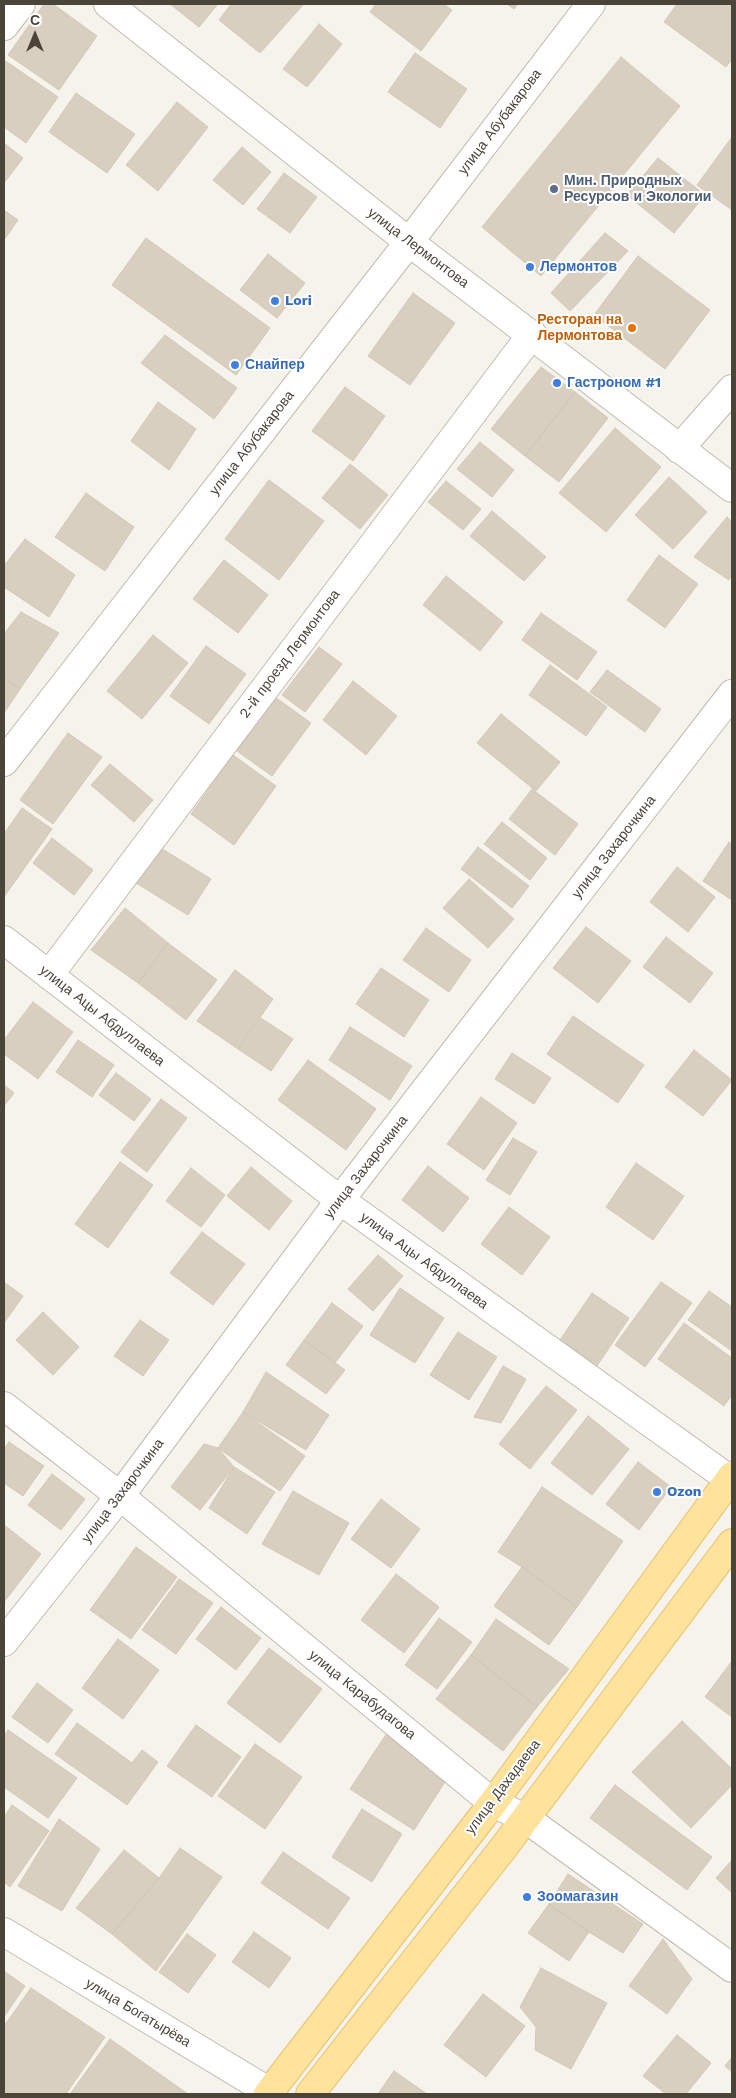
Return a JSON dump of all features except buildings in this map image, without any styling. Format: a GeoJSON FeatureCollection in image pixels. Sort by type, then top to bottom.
{"type":"FeatureCollection","features":[{"type":"Feature","properties":{"kind":"main road","name":"улица Дахадаева"},"geometry":{"type":"LineString","coordinates":[[270,2094],[493,1803],[731,1479]]}},
{"type":"Feature","properties":{"kind":"main road"},"geometry":{"type":"LineString","coordinates":[[310,2094],[504,1847],[732,1543]]}},
{"type":"Feature","properties":{"kind":"street"},"geometry":{"type":"LineString","coordinates":[[4,26],[21,4]]}},
{"type":"Feature","properties":{"kind":"street","name":"улица Лермонтова"},"geometry":{"type":"LineString","coordinates":[[108,4],[409,242],[732,488]]}},
{"type":"Feature","properties":{"kind":"street","name":"улица Абубакарова"},"geometry":{"type":"LineString","coordinates":[[4,762],[409,242],[591,4]]}},
{"type":"Feature","properties":{"kind":"street","name":"2-й проезд Лермонтова"},"geometry":{"type":"LineString","coordinates":[[49,975],[532,334]]}},
{"type":"Feature","properties":{"kind":"street"},"geometry":{"type":"LineString","coordinates":[[680,449],[732,389]]}},
{"type":"Feature","properties":{"kind":"street","name":"улица Захарочкина"},"geometry":{"type":"LineString","coordinates":[[4,1642],[120,1496],[340,1200],[732,694]]}},
{"type":"Feature","properties":{"kind":"street","name":"улица Ацы Абдуллаева"},"geometry":{"type":"LineString","coordinates":[[4,940],[340,1200],[731,1479]]}},
{"type":"Feature","properties":{"kind":"street","name":"улица Карабудагова"},"geometry":{"type":"LineString","coordinates":[[4,1406],[120,1496],[493,1803],[525,1818],[732,1968]]}},
{"type":"Feature","properties":{"kind":"street","name":"улица Богатырёва"},"geometry":{"type":"LineString","coordinates":[[4,1932],[270,2094]]}},
{"type":"Feature","properties":{"kind":"place","name":"Мин. Природных Ресурсов и Экологии"},"geometry":{"type":"Point","coordinates":[554,189]}},
{"type":"Feature","properties":{"kind":"place","name":"Лермонтов"},"geometry":{"type":"Point","coordinates":[530,267]}},
{"type":"Feature","properties":{"kind":"place","name":"Lori"},"geometry":{"type":"Point","coordinates":[275,301]}},
{"type":"Feature","properties":{"kind":"place","name":"Ресторан на Лермонтова"},"geometry":{"type":"Point","coordinates":[632,328]}},
{"type":"Feature","properties":{"kind":"place","name":"Снайпер"},"geometry":{"type":"Point","coordinates":[235,365]}},
{"type":"Feature","properties":{"kind":"place","name":"Гастроном #1"},"geometry":{"type":"Point","coordinates":[557,383]}},
{"type":"Feature","properties":{"kind":"place","name":"Ozon"},"geometry":{"type":"Point","coordinates":[657,1492]}},
{"type":"Feature","properties":{"kind":"place","name":"Зоомагазин"},"geometry":{"type":"Point","coordinates":[527,1897]}}]}
